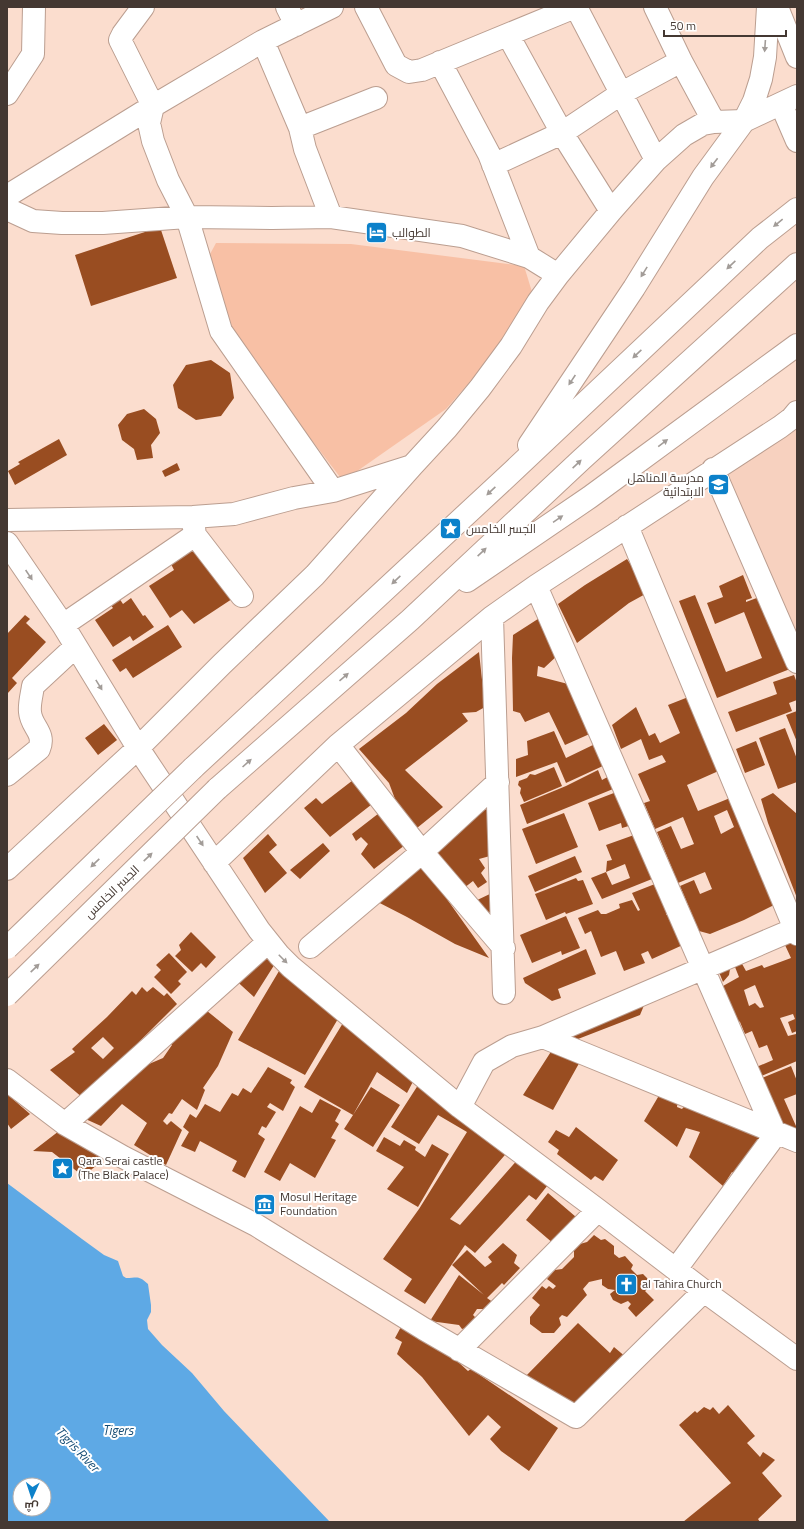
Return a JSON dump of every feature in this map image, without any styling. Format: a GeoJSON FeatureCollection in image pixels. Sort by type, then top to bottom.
{"type":"FeatureCollection","features":[{"type":"Feature","properties":{"kind":"street"},"geometry":{"type":"LineString","coordinates":[[7,94],[33,54],[34,7]]}},
{"type":"Feature","properties":{"kind":"street"},"geometry":{"type":"LineString","coordinates":[[143,7],[120,40],[153,106],[148,123],[153,141],[168,180],[187,217],[221,331],[333,490]]}},
{"type":"Feature","properties":{"kind":"street"},"geometry":{"type":"LineString","coordinates":[[7,196],[153,106],[263,41],[291,16],[332,7]]}},
{"type":"Feature","properties":{"kind":"street"},"geometry":{"type":"LineString","coordinates":[[366,7],[396,66],[409,72],[422,70],[575,7],[622,93],[656,160]]}},
{"type":"Feature","properties":{"kind":"street"},"geometry":{"type":"LineString","coordinates":[[655,7],[681,62],[714,122]]}},
{"type":"Feature","properties":{"kind":"street"},"geometry":{"type":"LineString","coordinates":[[513,471],[556,403],[634,288],[703,177],[744,121],[754,101],[761,79],[765,57],[768,7]]}},
{"type":"Feature","properties":{"kind":"street"},"geometry":{"type":"LineString","coordinates":[[777,7],[797,58]]}},
{"type":"Feature","properties":{"kind":"street"},"geometry":{"type":"LineString","coordinates":[[790,7],[797,12]]}},
{"type":"Feature","properties":{"kind":"street"},"geometry":{"type":"LineString","coordinates":[[508,35],[562,133],[610,211]]}},
{"type":"Feature","properties":{"kind":"street"},"geometry":{"type":"LineString","coordinates":[[263,41],[300,128],[305,149],[332,217]]}},
{"type":"Feature","properties":{"kind":"street"},"geometry":{"type":"LineString","coordinates":[[440,62],[489,154],[529,257]]}},
{"type":"Feature","properties":{"kind":"street"},"geometry":{"type":"LineString","coordinates":[[493,164],[562,133],[622,93],[681,62]]}},
{"type":"Feature","properties":{"kind":"street"},"geometry":{"type":"LineString","coordinates":[[300,128],[376,98]]}},
{"type":"Feature","properties":{"kind":"street"},"geometry":{"type":"LineString","coordinates":[[7,869],[138,748],[222,664],[315,575],[447,428],[480,388],[511,346],[538,302],[558,275],[610,211],[656,160],[693,129],[714,122],[744,121],[789,100],[797,141]]}},
{"type":"Feature","properties":{"kind":"street"},"geometry":{"type":"LineString","coordinates":[[7,948],[193,768],[513,471],[760,238],[797,208]]}},
{"type":"Feature","properties":{"kind":"street"},"geometry":{"type":"LineString","coordinates":[[7,209],[33,221],[62,223],[103,224],[187,217],[332,217],[462,236],[529,257],[558,275]]}},
{"type":"Feature","properties":{"kind":"street"},"geometry":{"type":"LineString","coordinates":[[410,620],[582,459],[789,271]]}},
{"type":"Feature","properties":{"kind":"street"},"geometry":{"type":"LineString","coordinates":[[410,620],[590,498],[791,351]]}},
{"type":"Feature","properties":{"kind":"street"},"geometry":{"type":"LineString","coordinates":[[214,863],[338,745],[492,617],[536,586],[713,469],[780,427],[797,412]]}},
{"type":"Feature","properties":{"kind":"street"},"geometry":{"type":"LineString","coordinates":[[7,520],[194,526],[294,498],[333,490],[412,466]]}},
{"type":"Feature","properties":{"kind":"street"},"geometry":{"type":"LineString","coordinates":[[713,469],[797,662]]}},
{"type":"Feature","properties":{"kind":"street"},"geometry":{"type":"LineString","coordinates":[[194,526],[242,596]]}},
{"type":"Feature","properties":{"kind":"street"},"geometry":{"type":"LineString","coordinates":[[63,625],[194,526]]}},
{"type":"Feature","properties":{"kind":"street"},"geometry":{"type":"LineString","coordinates":[[460,1107],[484,1062],[512,1046],[543,1037],[796,930],[627,526]]}},
{"type":"Feature","properties":{"kind":"street"},"geometry":{"type":"LineString","coordinates":[[7,543],[63,625],[75,647],[138,748],[214,863],[268,942],[291,967],[460,1107],[704,1291],[797,1359]]}},
{"type":"Feature","properties":{"kind":"street"},"geometry":{"type":"LineString","coordinates":[[536,586],[774,1131],[770,1142],[676,1269]]}},
{"type":"Feature","properties":{"kind":"street"},"geometry":{"type":"LineString","coordinates":[[492,617],[504,948],[504,993]]}},
{"type":"Feature","properties":{"kind":"street","name":"الجسر الخامس"},"geometry":{"type":"LineString","coordinates":[[7,995],[217,789],[410,620]]}},
{"type":"Feature","properties":{"kind":"street"},"geometry":{"type":"LineString","coordinates":[[7,775],[39,749],[42,742],[30,713],[33,686],[75,647]]}},
{"type":"Feature","properties":{"kind":"street"},"geometry":{"type":"LineString","coordinates":[[338,745],[422,852],[504,948]]}},
{"type":"Feature","properties":{"kind":"street"},"geometry":{"type":"LineString","coordinates":[[310,947],[422,852],[498,782]]}},
{"type":"Feature","properties":{"kind":"street"},"geometry":{"type":"LineString","coordinates":[[65,1124],[268,942]]}},
{"type":"Feature","properties":{"kind":"street"},"geometry":{"type":"LineString","coordinates":[[543,1037],[797,1141]]}},
{"type":"Feature","properties":{"kind":"street"},"geometry":{"type":"LineString","coordinates":[[7,1080],[65,1124],[122,1157],[256,1224],[424,1330],[576,1417],[704,1291]]}},
{"type":"Feature","properties":{"kind":"street"},"geometry":{"type":"LineString","coordinates":[[459,1350],[598,1210]]}},
{"type":"Feature","properties":{"kind":"shaded area"},"geometry":{"type":"Polygon","coordinates":[[[216,243],[351,244],[524,266],[533,295],[509,337],[446,409],[343,481],[230,333],[209,256],[216,243]]]}},
{"type":"Feature","properties":{"kind":"shaded area"},"geometry":{"type":"Polygon","coordinates":[[[797,416],[797,642],[722,472],[797,416]]]}},
{"type":"Feature","properties":{"kind":"water","name":"Tigers"},"geometry":{"type":"Polygon","coordinates":[[[7,1183],[104,1255],[118,1261],[123,1276],[126,1278],[140,1278],[148,1284],[151,1312],[147,1320],[148,1329],[162,1345],[192,1373],[224,1411],[330,1522],[7,1522],[7,1183]]]}},
{"type":"Feature","properties":{"kind":"building"},"geometry":{"type":"Polygon","coordinates":[[[160,227],[177,278],[91,306],[75,255],[160,227]]]}},
{"type":"Feature","properties":{"kind":"building"},"geometry":{"type":"Polygon","coordinates":[[[211,360],[230,373],[234,398],[221,416],[196,420],[178,408],[173,385],[186,365],[211,360]]]}},
{"type":"Feature","properties":{"kind":"building"},"geometry":{"type":"Polygon","coordinates":[[[144,409],[156,419],[160,433],[151,445],[153,458],[137,460],[134,449],[122,440],[118,425],[127,414],[144,409]]]}},
{"type":"Feature","properties":{"kind":"building"},"geometry":{"type":"Polygon","coordinates":[[[59,439],[67,455],[15,485],[8,471],[20,464],[18,462],[59,439]]]}},
{"type":"Feature","properties":{"kind":"building"},"geometry":{"type":"Polygon","coordinates":[[[177,463],[180,470],[165,477],[162,471],[177,463]]]}},
{"type":"Feature","properties":{"kind":"building"},"geometry":{"type":"Polygon","coordinates":[[[190,545],[232,599],[194,624],[182,610],[170,618],[149,586],[174,570],[168,558],[190,545]]]}},
{"type":"Feature","properties":{"kind":"building"},"geometry":{"type":"Polygon","coordinates":[[[627,559],[649,592],[629,603],[577,643],[558,604],[627,559]]]}},
{"type":"Feature","properties":{"kind":"building"},"geometry":{"type":"Polygon","coordinates":[[[743,575],[752,598],[746,600],[746,602],[762,596],[790,669],[717,698],[679,601],[695,595],[726,672],[762,658],[744,612],[715,624],[707,603],[723,597],[719,586],[743,575]]]}},
{"type":"Feature","properties":{"kind":"building"},"geometry":{"type":"Polygon","coordinates":[[[119,598],[123,604],[131,598],[143,616],[145,615],[154,627],[133,641],[130,636],[113,647],[95,620],[113,608],[110,604],[119,598]]]}},
{"type":"Feature","properties":{"kind":"building"},"geometry":{"type":"Polygon","coordinates":[[[25,615],[30,619],[26,623],[46,642],[12,678],[17,683],[7,694],[7,634],[25,615]]]}},
{"type":"Feature","properties":{"kind":"building"},"geometry":{"type":"Polygon","coordinates":[[[541,617],[559,654],[544,668],[538,666],[537,676],[568,684],[594,732],[565,745],[549,712],[525,722],[520,713],[513,711],[513,635],[541,617]]]}},
{"type":"Feature","properties":{"kind":"building"},"geometry":{"type":"Polygon","coordinates":[[[168,625],[182,647],[133,678],[126,668],[120,672],[112,660],[168,625]]]}},
{"type":"Feature","properties":{"kind":"building"},"geometry":{"type":"Polygon","coordinates":[[[479,652],[485,707],[476,712],[462,713],[468,721],[405,770],[443,807],[417,828],[395,799],[389,783],[359,749],[406,713],[437,684],[479,652]]]}},
{"type":"Feature","properties":{"kind":"building"},"geometry":{"type":"Polygon","coordinates":[[[794,675],[797,683],[797,700],[789,703],[792,711],[736,732],[728,712],[777,694],[773,682],[794,675]]]}},
{"type":"Feature","properties":{"kind":"building"},"geometry":{"type":"Polygon","coordinates":[[[696,694],[723,769],[687,785],[698,811],[735,796],[759,863],[756,865],[770,876],[780,902],[744,920],[710,934],[699,931],[680,886],[694,880],[700,894],[712,889],[705,872],[678,883],[657,832],[671,826],[681,849],[694,844],[683,817],[655,829],[644,803],[650,801],[638,774],[666,762],[662,755],[649,760],[641,739],[621,749],[612,725],[636,707],[649,736],[655,733],[660,743],[680,733],[668,705],[696,694]],[[727,810],[714,816],[721,834],[734,827],[727,810]]]}},
{"type":"Feature","properties":{"kind":"building"},"geometry":{"type":"Polygon","coordinates":[[[797,711],[797,742],[786,715],[797,711]]]}},
{"type":"Feature","properties":{"kind":"building"},"geometry":{"type":"Polygon","coordinates":[[[104,724],[117,740],[98,755],[85,738],[104,724]]]}},
{"type":"Feature","properties":{"kind":"building"},"geometry":{"type":"Polygon","coordinates":[[[785,728],[797,759],[797,782],[778,789],[759,738],[785,728]]]}},
{"type":"Feature","properties":{"kind":"building"},"geometry":{"type":"Polygon","coordinates":[[[554,731],[566,758],[595,744],[605,765],[566,783],[557,762],[516,777],[516,759],[528,755],[527,741],[554,731]]]}},
{"type":"Feature","properties":{"kind":"building"},"geometry":{"type":"Polygon","coordinates":[[[756,741],[765,765],[745,773],[736,749],[756,741]]]}},
{"type":"Feature","properties":{"kind":"building"},"geometry":{"type":"Polygon","coordinates":[[[554,767],[562,786],[524,802],[520,793],[521,788],[518,785],[519,781],[527,778],[530,774],[535,775],[554,767]]]}},
{"type":"Feature","properties":{"kind":"building"},"geometry":{"type":"Polygon","coordinates":[[[598,770],[602,780],[613,774],[618,787],[527,824],[520,805],[566,786],[598,770]]]}},
{"type":"Feature","properties":{"kind":"building"},"geometry":{"type":"Polygon","coordinates":[[[357,777],[376,801],[330,837],[304,808],[316,798],[322,804],[357,777]]]}},
{"type":"Feature","properties":{"kind":"building"},"geometry":{"type":"Polygon","coordinates":[[[619,791],[632,825],[622,828],[621,823],[599,831],[588,803],[619,791]]]}},
{"type":"Feature","properties":{"kind":"building"},"geometry":{"type":"Polygon","coordinates":[[[773,793],[797,814],[797,898],[768,823],[761,799],[773,793]]]}},
{"type":"Feature","properties":{"kind":"building"},"geometry":{"type":"Polygon","coordinates":[[[490,799],[490,856],[479,859],[485,868],[481,873],[487,882],[478,888],[473,881],[464,888],[429,847],[490,799]]]}},
{"type":"Feature","properties":{"kind":"building"},"geometry":{"type":"Polygon","coordinates":[[[383,810],[405,845],[374,869],[361,854],[368,844],[361,837],[356,841],[352,834],[383,810]]]}},
{"type":"Feature","properties":{"kind":"building"},"geometry":{"type":"Polygon","coordinates":[[[564,813],[578,847],[536,864],[522,829],[564,813]]]}},
{"type":"Feature","properties":{"kind":"building"},"geometry":{"type":"Polygon","coordinates":[[[268,834],[277,845],[269,852],[287,873],[265,893],[243,858],[268,834]]]}},
{"type":"Feature","properties":{"kind":"building"},"geometry":{"type":"Polygon","coordinates":[[[634,835],[657,877],[602,899],[591,878],[606,872],[607,861],[612,860],[606,845],[634,835]],[[625,864],[606,872],[612,885],[630,878],[625,864]]]}},
{"type":"Feature","properties":{"kind":"building"},"geometry":{"type":"Polygon","coordinates":[[[323,843],[330,851],[300,879],[290,870],[323,843]]]}},
{"type":"Feature","properties":{"kind":"building"},"geometry":{"type":"Polygon","coordinates":[[[575,856],[582,872],[535,892],[528,876],[575,856]]]}},
{"type":"Feature","properties":{"kind":"building"},"geometry":{"type":"Polygon","coordinates":[[[415,857],[489,958],[455,944],[368,897],[415,857]]]}},
{"type":"Feature","properties":{"kind":"building"},"geometry":{"type":"Polygon","coordinates":[[[576,878],[578,881],[583,880],[593,904],[566,914],[565,912],[546,920],[535,894],[576,878]]]}},
{"type":"Feature","properties":{"kind":"building"},"geometry":{"type":"Polygon","coordinates":[[[660,882],[666,899],[666,915],[676,910],[685,944],[652,959],[648,951],[641,954],[645,963],[624,971],[616,951],[601,957],[591,931],[585,934],[578,918],[598,910],[601,914],[606,914],[620,908],[619,904],[632,900],[638,911],[640,910],[632,893],[660,882]]]}},
{"type":"Feature","properties":{"kind":"building"},"geometry":{"type":"Polygon","coordinates":[[[494,892],[492,929],[471,903],[494,892]]]}},
{"type":"Feature","properties":{"kind":"building"},"geometry":{"type":"Polygon","coordinates":[[[566,916],[580,948],[562,955],[561,951],[532,963],[520,935],[566,916]]]}},
{"type":"Feature","properties":{"kind":"building"},"geometry":{"type":"Polygon","coordinates":[[[191,932],[216,957],[206,968],[201,963],[192,972],[175,956],[181,950],[179,945],[191,932]]]}},
{"type":"Feature","properties":{"kind":"building"},"geometry":{"type":"Polygon","coordinates":[[[797,938],[797,1031],[792,1033],[788,1022],[795,1019],[793,1014],[780,1018],[788,1036],[796,1034],[797,1036],[797,1061],[759,1077],[754,1068],[773,1060],[767,1045],[759,1048],[752,1031],[745,1034],[740,1022],[737,1020],[723,986],[739,977],[735,967],[730,969],[729,975],[723,982],[715,962],[797,938]],[[785,945],[741,962],[746,971],[762,965],[764,968],[791,958],[785,945]],[[755,985],[744,990],[749,1006],[755,1003],[760,1008],[764,1007],[755,985]]]}},
{"type":"Feature","properties":{"kind":"building"},"geometry":{"type":"Polygon","coordinates":[[[259,941],[278,959],[254,997],[230,975],[259,941]]]}},
{"type":"Feature","properties":{"kind":"building"},"geometry":{"type":"Polygon","coordinates":[[[586,949],[596,974],[558,989],[561,998],[552,1001],[525,983],[523,978],[586,949]]]}},
{"type":"Feature","properties":{"kind":"building"},"geometry":{"type":"Polygon","coordinates":[[[169,953],[187,972],[178,981],[181,984],[171,994],[154,977],[161,970],[156,965],[169,953]]]}},
{"type":"Feature","properties":{"kind":"building"},"geometry":{"type":"Polygon","coordinates":[[[282,966],[342,1012],[305,1075],[238,1040],[282,966]]]}},
{"type":"Feature","properties":{"kind":"building"},"geometry":{"type":"Polygon","coordinates":[[[142,987],[147,992],[153,987],[164,996],[167,993],[177,1004],[83,1098],[50,1070],[75,1052],[72,1049],[107,1017],[132,991],[136,995],[142,987]],[[103,1037],[91,1048],[103,1059],[114,1048],[103,1037]]]}},
{"type":"Feature","properties":{"kind":"building"},"geometry":{"type":"Polygon","coordinates":[[[650,991],[640,1015],[578,1039],[562,1031],[650,991]]]}},
{"type":"Feature","properties":{"kind":"building"},"geometry":{"type":"Polygon","coordinates":[[[196,1002],[233,1032],[218,1066],[203,1088],[205,1090],[197,1110],[182,1099],[172,1114],[169,1113],[163,1121],[167,1125],[171,1121],[182,1130],[166,1165],[134,1145],[147,1123],[122,1104],[101,1126],[81,1117],[142,1067],[163,1058],[172,1045],[162,1035],[196,1002]]]}},
{"type":"Feature","properties":{"kind":"building"},"geometry":{"type":"Polygon","coordinates":[[[346,1018],[417,1074],[407,1093],[377,1072],[353,1115],[304,1087],[346,1018]]]}},
{"type":"Feature","properties":{"kind":"building"},"geometry":{"type":"Polygon","coordinates":[[[554,1047],[582,1058],[553,1110],[523,1095],[554,1047]]]}},
{"type":"Feature","properties":{"kind":"building"},"geometry":{"type":"Polygon","coordinates":[[[791,1066],[797,1081],[797,1094],[784,1099],[797,1126],[797,1132],[783,1126],[762,1078],[791,1066]]]}},
{"type":"Feature","properties":{"kind":"building"},"geometry":{"type":"Polygon","coordinates":[[[268,1067],[292,1080],[290,1083],[295,1087],[283,1111],[270,1103],[267,1107],[276,1112],[266,1128],[262,1126],[258,1134],[265,1139],[245,1178],[232,1171],[237,1161],[200,1141],[195,1152],[181,1146],[189,1132],[183,1127],[190,1114],[196,1118],[205,1104],[220,1112],[232,1093],[238,1096],[243,1088],[251,1093],[268,1067]]]}},
{"type":"Feature","properties":{"kind":"building"},"geometry":{"type":"Polygon","coordinates":[[[422,1079],[510,1149],[450,1219],[460,1225],[520,1157],[551,1181],[536,1200],[529,1195],[475,1253],[465,1245],[425,1304],[404,1291],[412,1279],[383,1259],[419,1209],[467,1132],[438,1115],[419,1144],[391,1127],[422,1079]]]}},
{"type":"Feature","properties":{"kind":"building"},"geometry":{"type":"Polygon","coordinates":[[[371,1087],[400,1105],[373,1147],[344,1129],[371,1087]]]}},
{"type":"Feature","properties":{"kind":"building"},"geometry":{"type":"Polygon","coordinates":[[[661,1092],[678,1099],[677,1107],[682,1109],[687,1103],[759,1136],[762,1140],[740,1177],[732,1172],[723,1186],[689,1157],[700,1132],[686,1128],[677,1147],[644,1121],[661,1092]]]}},
{"type":"Feature","properties":{"kind":"building"},"geometry":{"type":"Polygon","coordinates":[[[7,1094],[30,1114],[11,1129],[7,1123],[7,1094]]]}},
{"type":"Feature","properties":{"kind":"building"},"geometry":{"type":"Polygon","coordinates":[[[320,1099],[341,1110],[335,1121],[339,1124],[331,1138],[336,1140],[315,1178],[290,1163],[280,1181],[264,1172],[300,1106],[312,1113],[320,1099]]]}},
{"type":"Feature","properties":{"kind":"building"},"geometry":{"type":"Polygon","coordinates":[[[576,1127],[618,1160],[603,1181],[595,1176],[591,1180],[557,1154],[559,1150],[548,1142],[556,1130],[569,1137],[576,1127]]]}},
{"type":"Feature","properties":{"kind":"building"},"geometry":{"type":"Polygon","coordinates":[[[59,1131],[105,1159],[83,1176],[52,1152],[33,1151],[59,1131]]]}},
{"type":"Feature","properties":{"kind":"building"},"geometry":{"type":"Polygon","coordinates":[[[384,1137],[400,1146],[404,1140],[416,1147],[415,1150],[425,1157],[432,1144],[449,1154],[418,1207],[387,1189],[404,1167],[376,1151],[384,1137]]]}},
{"type":"Feature","properties":{"kind":"building"},"geometry":{"type":"Polygon","coordinates":[[[548,1193],[576,1217],[554,1244],[526,1220],[548,1193]]]}},
{"type":"Feature","properties":{"kind":"building","name":"al Tahira Church"},"geometry":{"type":"Polygon","coordinates":[[[594,1235],[601,1240],[605,1239],[614,1246],[614,1254],[619,1258],[625,1256],[633,1265],[631,1269],[637,1275],[643,1274],[650,1281],[650,1287],[645,1291],[654,1300],[636,1317],[628,1308],[631,1304],[628,1301],[621,1304],[613,1300],[610,1294],[615,1290],[608,1289],[602,1285],[602,1279],[589,1282],[583,1289],[587,1295],[567,1317],[562,1315],[559,1318],[561,1325],[554,1333],[542,1333],[530,1324],[530,1317],[540,1305],[532,1298],[542,1286],[546,1289],[549,1286],[553,1289],[556,1286],[547,1279],[555,1270],[562,1269],[574,1257],[574,1250],[580,1244],[587,1242],[594,1235]]]}},
{"type":"Feature","properties":{"kind":"building"},"geometry":{"type":"Polygon","coordinates":[[[503,1243],[517,1255],[514,1263],[520,1268],[504,1285],[502,1283],[487,1298],[494,1303],[489,1309],[477,1309],[473,1315],[479,1321],[474,1326],[462,1329],[459,1325],[430,1321],[459,1275],[484,1295],[452,1265],[467,1250],[485,1267],[492,1262],[488,1257],[503,1243]]]}},
{"type":"Feature","properties":{"kind":"building"},"geometry":{"type":"Polygon","coordinates":[[[578,1323],[610,1353],[614,1347],[627,1358],[571,1407],[524,1378],[578,1323]]]}},
{"type":"Feature","properties":{"kind":"building"},"geometry":{"type":"Polygon","coordinates":[[[402,1325],[445,1350],[468,1371],[471,1369],[558,1428],[529,1471],[501,1451],[490,1439],[501,1427],[488,1415],[469,1436],[422,1377],[397,1354],[402,1342],[395,1338],[402,1325]]]}},
{"type":"Feature","properties":{"kind":"building"},"geometry":{"type":"Polygon","coordinates":[[[728,1405],[755,1436],[747,1443],[760,1457],[763,1452],[775,1460],[762,1473],[782,1496],[758,1519],[760,1522],[683,1522],[731,1483],[679,1425],[695,1411],[697,1413],[704,1407],[710,1410],[713,1407],[719,1414],[728,1405]]]}},
{"type":"Feature","properties":{"kind":"place","name":"الطوالب"},"geometry":{"type":"Point","coordinates":[376,233]}},
{"type":"Feature","properties":{"kind":"place","name":"مدرسة المناهل الابتدائية"},"geometry":{"type":"Point","coordinates":[719,485]}},
{"type":"Feature","properties":{"kind":"place","name":"الجسر الخامس"},"geometry":{"type":"Point","coordinates":[451,529]}},
{"type":"Feature","properties":{"kind":"place","name":"Qara Serai castle (The Black Palace)"},"geometry":{"type":"Point","coordinates":[63,1168]}},
{"type":"Feature","properties":{"kind":"place","name":"Mosul Heritage Foundation"},"geometry":{"type":"Point","coordinates":[264,1204]}},
{"type":"Feature","properties":{"kind":"place","name":"al Tahira Church"},"geometry":{"type":"Point","coordinates":[626,1284]}},
{"type":"Feature","properties":{"kind":"water label","name":"Tigris River"},"geometry":{"type":"Point","coordinates":[78,1449]}}]}
